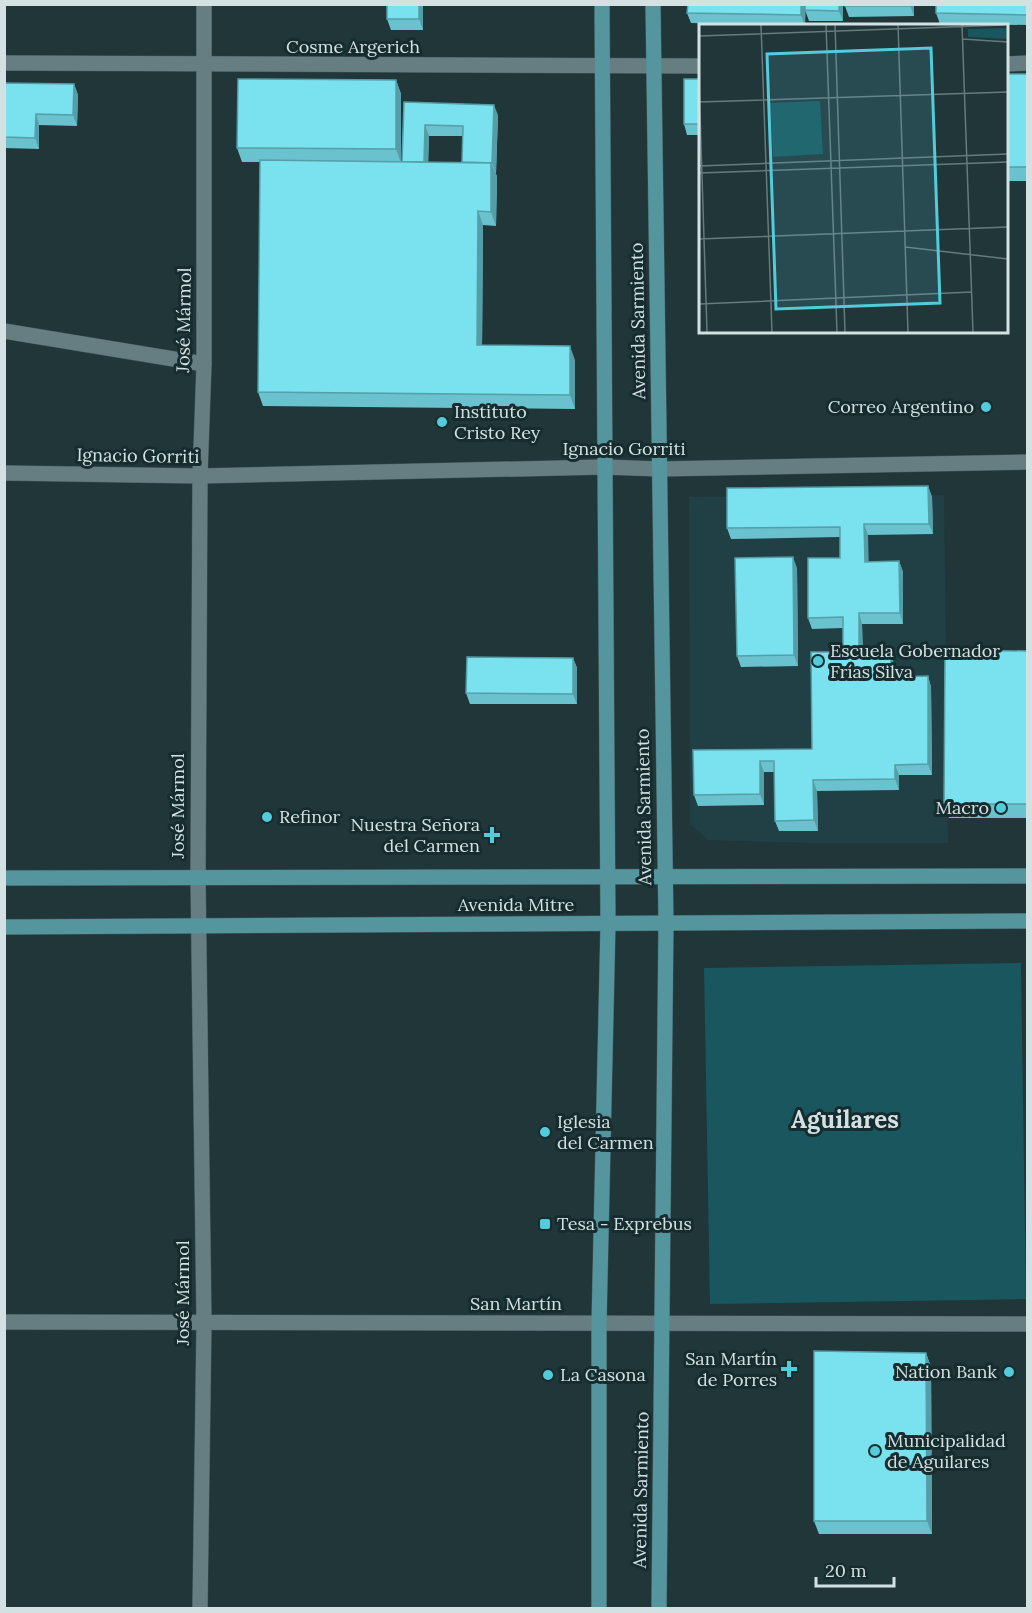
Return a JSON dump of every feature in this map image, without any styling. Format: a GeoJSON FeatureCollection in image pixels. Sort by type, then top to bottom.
{"type":"FeatureCollection","features":[{"type":"Feature","properties":{"kind":"main road","name":"Avenida Sarmiento"},"geometry":{"type":"LineString","coordinates":[[599,1608],[599,1323],[608,924],[602,4]]}},
{"type":"Feature","properties":{"kind":"main road","name":"Avenida Sarmiento"},"geometry":{"type":"LineString","coordinates":[[653,4],[663,876],[666,923],[658,1608]]}},
{"type":"Feature","properties":{"kind":"main road","name":"Avenida Mitre"},"geometry":{"type":"LineString","coordinates":[[4,878],[1028,876]]}},
{"type":"Feature","properties":{"kind":"main road","name":"Avenida Mitre"},"geometry":{"type":"LineString","coordinates":[[4,927],[1028,921]]}},
{"type":"Feature","properties":{"kind":"street","name":"José Mármol"},"geometry":{"type":"LineString","coordinates":[[200,1608],[204,1323],[198,878],[200,476],[204,364],[204,4]]}},
{"type":"Feature","properties":{"kind":"street","name":"Cosme Argerich"},"geometry":{"type":"LineString","coordinates":[[4,63],[602,68],[699,66]]}},
{"type":"Feature","properties":{"kind":"street"},"geometry":{"type":"LineString","coordinates":[[1008,64],[1028,63]]}},
{"type":"Feature","properties":{"kind":"street"},"geometry":{"type":"LineString","coordinates":[[4,331],[204,364]]}},
{"type":"Feature","properties":{"kind":"street","name":"Ignacio Gorriti"},"geometry":{"type":"LineString","coordinates":[[4,473],[200,476],[604,467],[660,469],[1028,462]]}},
{"type":"Feature","properties":{"kind":"street","name":"San Martín"},"geometry":{"type":"LineString","coordinates":[[4,1322],[1028,1324]]}},
{"type":"Feature","properties":{"kind":"shaded area","name":"Escuela Gobernador Frías Silva"},"geometry":{"type":"Polygon","coordinates":[[[944,495],[948,843],[708,840],[690,824],[689,497],[944,495]]]}},
{"type":"Feature","properties":{"kind":"shaded area"},"geometry":{"type":"Polygon","coordinates":[[[1021,963],[1026,1299],[710,1304],[704,968],[1021,963]]]}},
{"type":"Feature","properties":{"kind":"building"},"geometry":{"type":"Polygon","coordinates":[[[387,4],[419,4],[419,19],[387,19],[387,4]]]}},
{"type":"Feature","properties":{"kind":"building"},"geometry":{"type":"Polygon","coordinates":[[[688,4],[801,4],[801,15],[687,13],[688,4]]]}},
{"type":"Feature","properties":{"kind":"building"},"geometry":{"type":"Polygon","coordinates":[[[805,4],[839,4],[839,11],[805,10],[805,4]]]}},
{"type":"Feature","properties":{"kind":"building"},"geometry":{"type":"Polygon","coordinates":[[[845,4],[910,4],[910,6],[845,6],[845,4]]]}},
{"type":"Feature","properties":{"kind":"building"},"geometry":{"type":"Polygon","coordinates":[[[936,4],[1028,4],[1028,15],[936,13],[936,4]]]}},
{"type":"Feature","properties":{"kind":"building"},"geometry":{"type":"Polygon","coordinates":[[[1008,74],[1028,74],[1028,167],[1008,167],[1008,74]]]}},
{"type":"Feature","properties":{"kind":"building"},"geometry":{"type":"Polygon","coordinates":[[[238,79],[396,80],[396,149],[237,148],[238,79]]]}},
{"type":"Feature","properties":{"kind":"building"},"geometry":{"type":"Polygon","coordinates":[[[684,79],[699,79],[699,124],[684,124],[684,79]]]}},
{"type":"Feature","properties":{"kind":"building"},"geometry":{"type":"Polygon","coordinates":[[[4,83],[74,84],[73,115],[36,114],[35,138],[4,137],[4,83]]]}},
{"type":"Feature","properties":{"kind":"building"},"geometry":{"type":"Polygon","coordinates":[[[404,102],[494,105],[492,163],[462,162],[463,126],[425,125],[424,162],[402,162],[404,102]]]}},
{"type":"Feature","properties":{"kind":"building"},"geometry":{"type":"Polygon","coordinates":[[[260,160],[491,163],[491,212],[478,211],[477,345],[570,346],[570,395],[258,392],[260,160]]]}},
{"type":"Feature","properties":{"kind":"building"},"geometry":{"type":"Polygon","coordinates":[[[928,486],[929,524],[864,524],[865,562],[899,561],[900,613],[859,613],[859,655],[891,655],[891,677],[928,676],[928,764],[895,765],[895,779],[813,780],[814,820],[775,821],[774,761],[760,761],[760,794],[694,795],[693,750],[812,749],[811,652],[843,652],[843,617],[808,618],[808,558],[840,558],[840,527],[727,528],[727,488],[928,486]]]}},
{"type":"Feature","properties":{"kind":"building"},"geometry":{"type":"Polygon","coordinates":[[[793,557],[794,655],[737,656],[735,558],[793,557]]]}},
{"type":"Feature","properties":{"kind":"building"},"geometry":{"type":"Polygon","coordinates":[[[945,650],[1028,651],[1028,804],[944,804],[945,650]]]}},
{"type":"Feature","properties":{"kind":"building"},"geometry":{"type":"Polygon","coordinates":[[[467,657],[573,658],[573,694],[466,693],[467,657]]]}},
{"type":"Feature","properties":{"kind":"building","name":"Municipalidad de Aguilares"},"geometry":{"type":"Polygon","coordinates":[[[814,1351],[926,1353],[927,1521],[814,1521],[814,1351]]]}},
{"type":"Feature","properties":{"kind":"place","name":"Correo Argentino"},"geometry":{"type":"Point","coordinates":[986,407]}},
{"type":"Feature","properties":{"kind":"place","name":"Instituto Cristo Rey"},"geometry":{"type":"Point","coordinates":[442,422]}},
{"type":"Feature","properties":{"kind":"place","name":"Escuela Gobernador Frías Silva"},"geometry":{"type":"Point","coordinates":[818,661]}},
{"type":"Feature","properties":{"kind":"place","name":"Macro"},"geometry":{"type":"Point","coordinates":[1001,808]}},
{"type":"Feature","properties":{"kind":"place","name":"Refinor"},"geometry":{"type":"Point","coordinates":[267,817]}},
{"type":"Feature","properties":{"kind":"place","name":"Nuestra Señora del Carmen"},"geometry":{"type":"Point","coordinates":[492,835]}},
{"type":"Feature","properties":{"kind":"place","name":"Iglesia del Carmen"},"geometry":{"type":"Point","coordinates":[545,1132]}},
{"type":"Feature","properties":{"kind":"place","name":"Tesa - Exprebus"},"geometry":{"type":"Point","coordinates":[545,1224]}},
{"type":"Feature","properties":{"kind":"place","name":"San Martín de Porres"},"geometry":{"type":"Point","coordinates":[789,1369]}},
{"type":"Feature","properties":{"kind":"place","name":"Nation Bank"},"geometry":{"type":"Point","coordinates":[1009,1372]}},
{"type":"Feature","properties":{"kind":"place","name":"La Casona"},"geometry":{"type":"Point","coordinates":[548,1375]}},
{"type":"Feature","properties":{"kind":"place","name":"Municipalidad de Aguilares"},"geometry":{"type":"Point","coordinates":[875,1451]}},
{"type":"Feature","properties":{"kind":"district","name":"Aguilares"},"geometry":{"type":"Point","coordinates":[845,1120]}}]}
